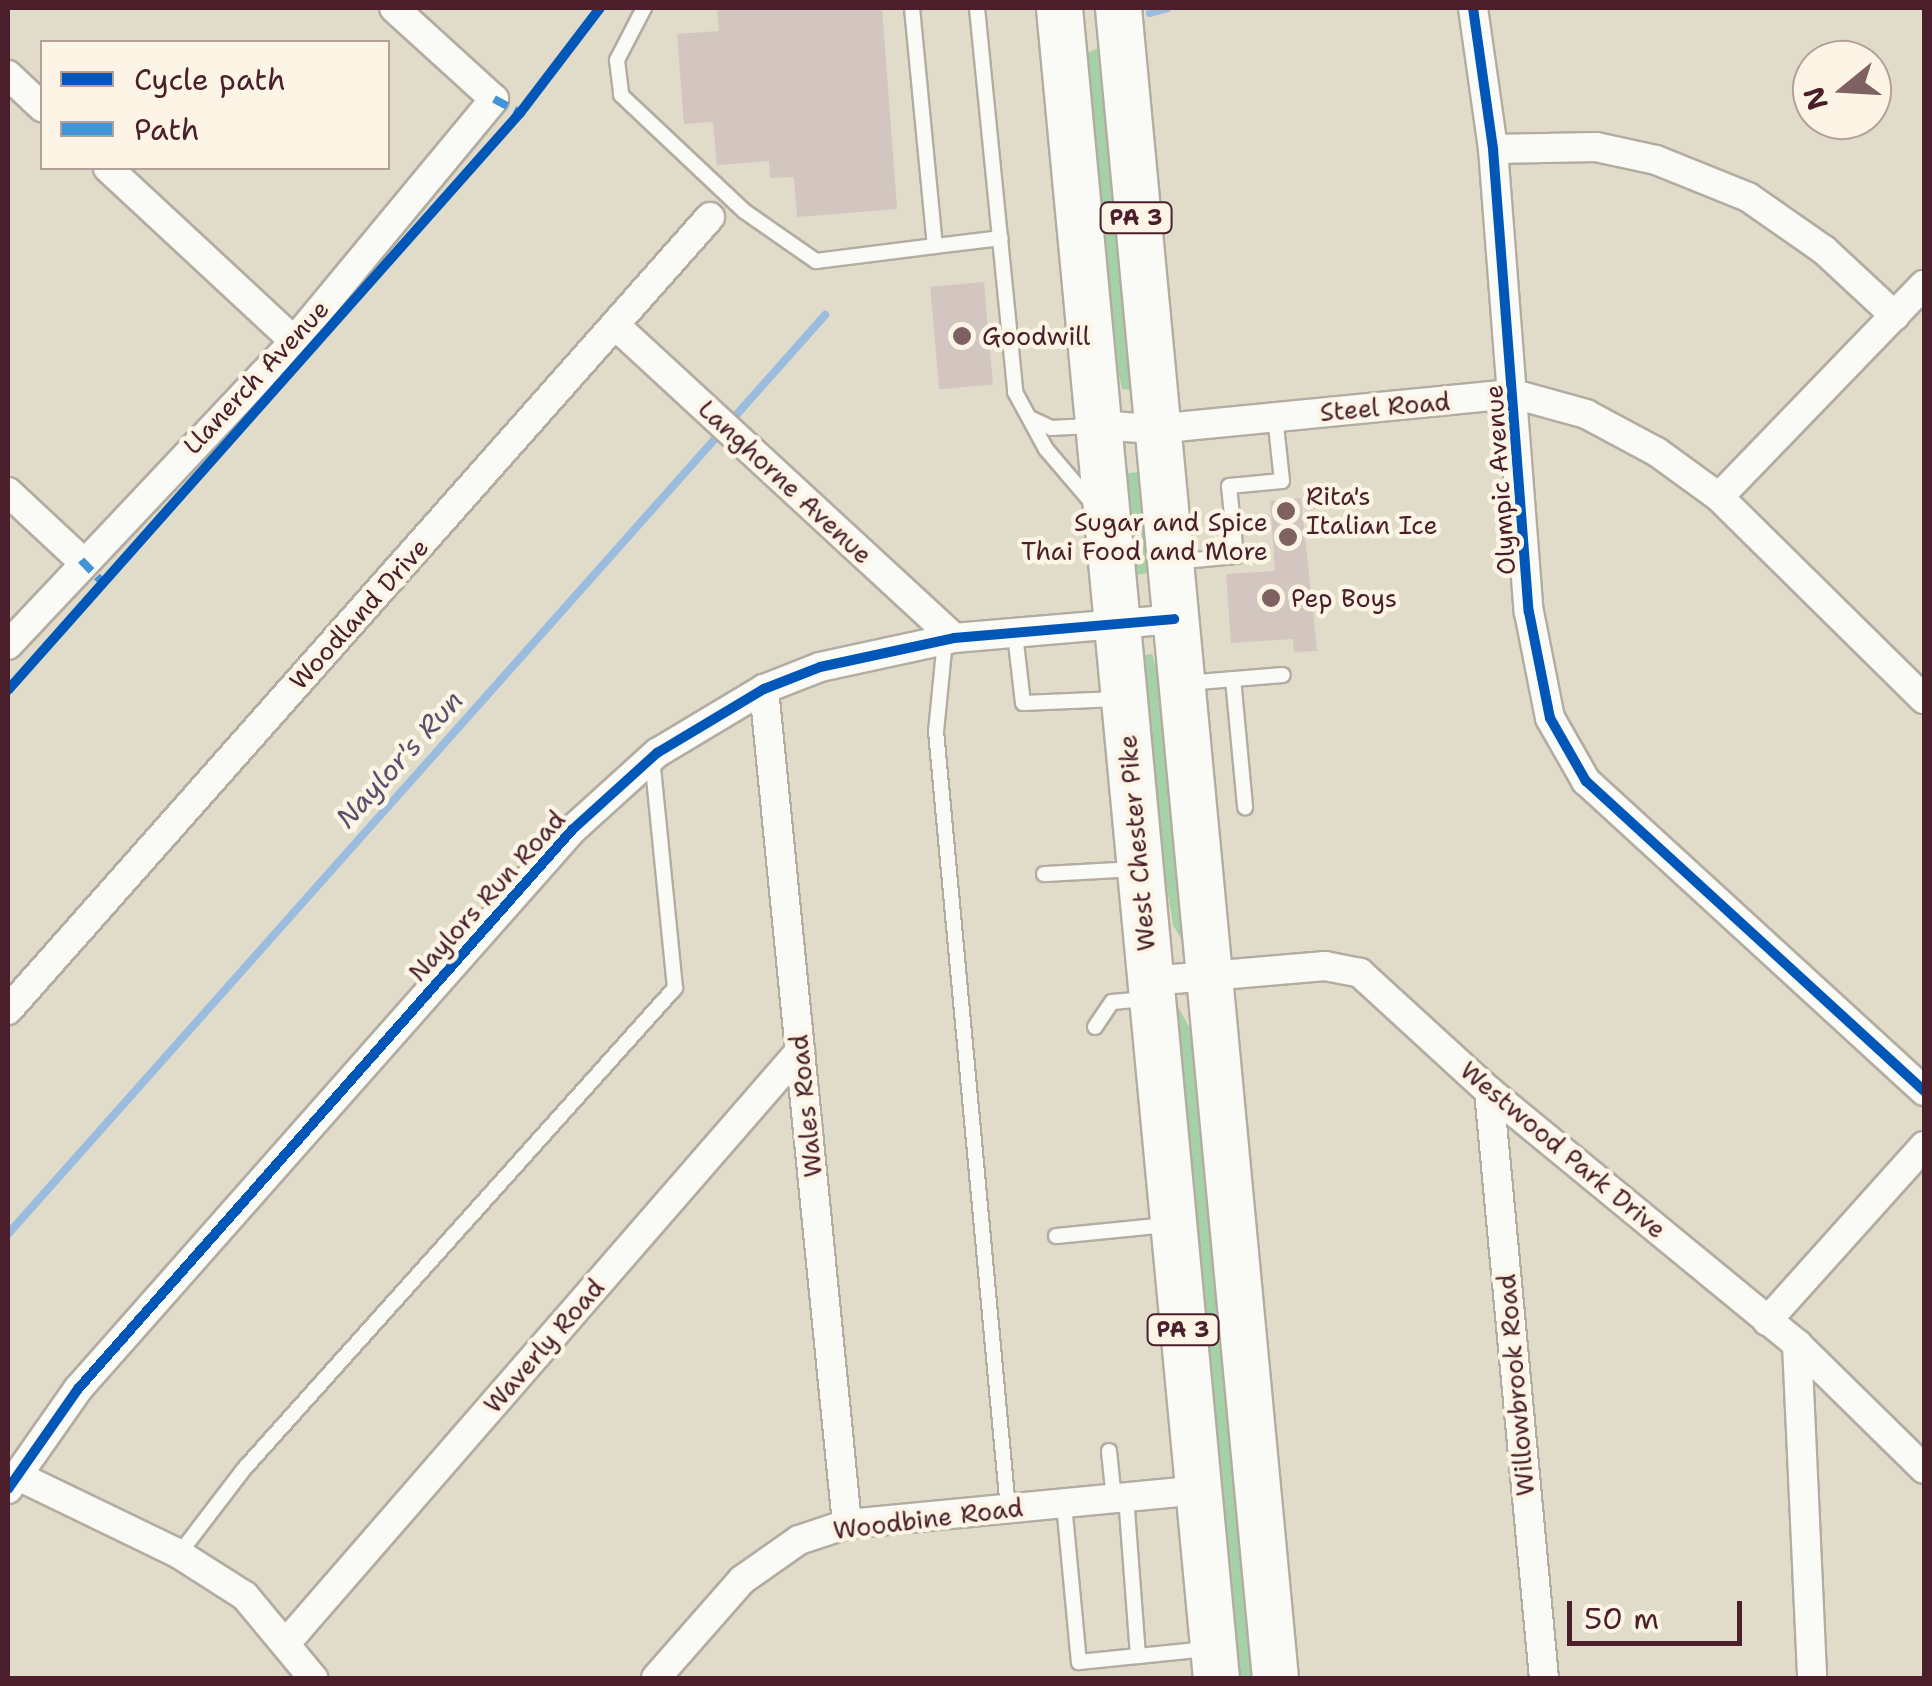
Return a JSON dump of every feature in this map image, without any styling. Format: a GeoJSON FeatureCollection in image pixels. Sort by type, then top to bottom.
{"type":"FeatureCollection","features":[{"type":"Feature","properties":{"kind":"highway","name":"West Chester Pike"},"geometry":{"type":"LineString","coordinates":[[1060,8],[1096,425],[1215,1663]]}},
{"type":"Feature","properties":{"kind":"highway","name":"PA 3"},"geometry":{"type":"LineString","coordinates":[[1118,8],[1275,1678]]}},
{"type":"Feature","properties":{"kind":"street","name":"Llanerch Avenue"},"geometry":{"type":"LineString","coordinates":[[8,645],[82,560],[294,340],[494,99],[394,8]]}},
{"type":"Feature","properties":{"kind":"street","name":"Olympic Avenue"},"geometry":{"type":"LineString","coordinates":[[1472,8],[1493,149],[1529,612],[1550,718],[1586,781],[1924,1091]]}},
{"type":"Feature","properties":{"kind":"street"},"geometry":{"type":"LineString","coordinates":[[8,74],[40,105]]}},
{"type":"Feature","properties":{"kind":"street"},"geometry":{"type":"LineString","coordinates":[[1493,149],[1596,148],[1656,160],[1748,198],[1824,250],[1895,316]]}},
{"type":"Feature","properties":{"kind":"street"},"geometry":{"type":"LineString","coordinates":[[110,170],[294,340]]}},
{"type":"Feature","properties":{"kind":"street","name":"Woodland Drive"},"geometry":{"type":"LineString","coordinates":[[8,1010],[710,217]]}},
{"type":"Feature","properties":{"kind":"street"},"geometry":{"type":"LineString","coordinates":[[1719,497],[1924,286]]}},
{"type":"Feature","properties":{"kind":"street","name":"Langhorne Avenue"},"geometry":{"type":"LineString","coordinates":[[615,325],[949,639]]}},
{"type":"Feature","properties":{"kind":"street","name":"Steel Road"},"geometry":{"type":"LineString","coordinates":[[1096,425],[1155,429],[1514,394],[1586,414],[1658,452],[1719,497],[1924,699]]}},
{"type":"Feature","properties":{"kind":"street"},"geometry":{"type":"LineString","coordinates":[[8,492],[82,560]]}},
{"type":"Feature","properties":{"kind":"street","name":"Naylors Run Road"},"geometry":{"type":"LineString","coordinates":[[13,1482],[78,1389],[572,830],[652,758],[764,689],[820,667],[949,639],[1174,619]]}},
{"type":"Feature","properties":{"kind":"street","name":"Wales Road"},"geometry":{"type":"LineString","coordinates":[[764,689],[847,1524]]}},
{"type":"Feature","properties":{"kind":"street","name":"Westwood Park Drive"},"geometry":{"type":"LineString","coordinates":[[1151,990],[1208,976],[1325,966],[1360,973],[1488,1090],[1796,1344],[1924,1469]]}},
{"type":"Feature","properties":{"kind":"street","name":"Waverly Road"},"geometry":{"type":"LineString","coordinates":[[287,1642],[800,1051]]}},
{"type":"Feature","properties":{"kind":"street","name":"Willowbrook Road"},"geometry":{"type":"LineString","coordinates":[[1488,1090],[1544,1678]]}},
{"type":"Feature","properties":{"kind":"street"},"geometry":{"type":"LineString","coordinates":[[1767,1321],[1924,1146]]}},
{"type":"Feature","properties":{"kind":"street"},"geometry":{"type":"LineString","coordinates":[[1796,1344],[1812,1678]]}},
{"type":"Feature","properties":{"kind":"street"},"geometry":{"type":"LineString","coordinates":[[13,1482],[179,1554],[246,1596],[287,1642],[312,1678]]}},
{"type":"Feature","properties":{"kind":"street","name":"Woodbine Road"},"geometry":{"type":"LineString","coordinates":[[656,1678],[742,1580],[799,1540],[847,1524],[1198,1490]]}},
{"type":"Feature","properties":{"kind":"lane"},"geometry":{"type":"LineString","coordinates":[[644,8],[617,60],[622,95],[744,210],[816,261],[1001,238]]}},
{"type":"Feature","properties":{"kind":"lane"},"geometry":{"type":"LineString","coordinates":[[912,8],[934,246]]}},
{"type":"Feature","properties":{"kind":"lane"},"geometry":{"type":"LineString","coordinates":[[978,8],[1015,392],[1046,449],[1106,519]]}},
{"type":"Feature","properties":{"kind":"lane"},"geometry":{"type":"LineString","coordinates":[[1029,417],[1051,428],[1096,425]]}},
{"type":"Feature","properties":{"kind":"lane"},"geometry":{"type":"LineString","coordinates":[[1168,563],[1236,556],[1229,486],[1282,481],[1275,417]]}},
{"type":"Feature","properties":{"kind":"lane"},"geometry":{"type":"LineString","coordinates":[[1015,634],[1023,704],[1123,699]]}},
{"type":"Feature","properties":{"kind":"lane"},"geometry":{"type":"LineString","coordinates":[[949,639],[936,731],[1008,1509]]}},
{"type":"Feature","properties":{"kind":"lane"},"geometry":{"type":"LineString","coordinates":[[1180,684],[1283,675]]}},
{"type":"Feature","properties":{"kind":"lane"},"geometry":{"type":"LineString","coordinates":[[1234,679],[1245,808]]}},
{"type":"Feature","properties":{"kind":"lane"},"geometry":{"type":"LineString","coordinates":[[179,1554],[244,1469],[675,988],[652,758]]}},
{"type":"Feature","properties":{"kind":"lane"},"geometry":{"type":"LineString","coordinates":[[1044,874],[1139,868]]}},
{"type":"Feature","properties":{"kind":"lane"},"geometry":{"type":"LineString","coordinates":[[1095,1027],[1112,1002],[1151,990]]}},
{"type":"Feature","properties":{"kind":"lane"},"geometry":{"type":"LineString","coordinates":[[1056,1236],[1173,1225]]}},
{"type":"Feature","properties":{"kind":"lane"},"geometry":{"type":"LineString","coordinates":[[1109,1451],[1120,1498],[1138,1656]]}},
{"type":"Feature","properties":{"kind":"lane"},"geometry":{"type":"LineString","coordinates":[[1064,1504],[1078,1662],[1138,1656],[1215,1663]]}},
{"type":"Feature","properties":{"kind":"green space"},"geometry":{"type":"Polygon","coordinates":[[[1110,44],[1133,390],[1122,389],[1118,370],[1079,56],[1110,44]]]}},
{"type":"Feature","properties":{"kind":"green space"},"geometry":{"type":"Polygon","coordinates":[[[1150,471],[1159,573],[1128,575],[1119,474],[1150,471]]]}},
{"type":"Feature","properties":{"kind":"green space"},"geometry":{"type":"Polygon","coordinates":[[[1152,654],[1159,677],[1186,947],[1173,925],[1147,762],[1139,656],[1152,654]]]}},
{"type":"Feature","properties":{"kind":"green space"},"geometry":{"type":"Polygon","coordinates":[[[1177,1005],[1193,1034],[1265,1678],[1233,1678],[1177,1005]]]}},
{"type":"Feature","properties":{"kind":"building"},"geometry":{"type":"Polygon","coordinates":[[[882,8],[897,209],[797,217],[794,177],[770,178],[769,161],[717,165],[713,122],[684,124],[677,34],[719,31],[717,10],[882,8]]]}},
{"type":"Feature","properties":{"kind":"building","name":"Goodwill"},"geometry":{"type":"Polygon","coordinates":[[[984,282],[993,385],[939,389],[930,287],[984,282]]]}},
{"type":"Feature","properties":{"kind":"building","name":"Pep Boys"},"geometry":{"type":"Polygon","coordinates":[[[1301,498],[1317,651],[1294,652],[1293,639],[1231,643],[1226,574],[1275,571],[1270,501],[1301,498]]]}},
{"type":"Feature","properties":{"kind":"waterway","name":"Naylor's Run"},"geometry":{"type":"LineString","coordinates":[[1150,13],[1167,8]]}},
{"type":"Feature","properties":{"kind":"waterway","name":"Naylor's Run"},"geometry":{"type":"LineString","coordinates":[[8,1234],[825,315]]}},
{"type":"Feature","properties":{"kind":"marked path"},"geometry":{"type":"LineString","coordinates":[[494,99],[520,113]]}},
{"type":"Feature","properties":{"kind":"marked path"},"geometry":{"type":"LineString","coordinates":[[81,560],[103,583]]}},
{"type":"Feature","properties":{"kind":"cycle path"},"geometry":{"type":"LineString","coordinates":[[8,690],[520,113],[600,8]]}},
{"type":"Feature","properties":{"kind":"cycle path"},"geometry":{"type":"LineString","coordinates":[[1473,8],[1493,149],[1529,612],[1550,718],[1586,781],[1924,1091]]}},
{"type":"Feature","properties":{"kind":"cycle path"},"geometry":{"type":"LineString","coordinates":[[8,1489],[78,1389],[572,830],[657,753],[764,689],[820,667],[954,638],[1174,619]]}},
{"type":"Feature","properties":{"kind":"place","name":"Goodwill"},"geometry":{"type":"Point","coordinates":[962,336]}},
{"type":"Feature","properties":{"kind":"place","name":"Rita's Italian Ice"},"geometry":{"type":"Point","coordinates":[1286,511]}},
{"type":"Feature","properties":{"kind":"place","name":"Sugar and Spice Thai Food and More"},"geometry":{"type":"Point","coordinates":[1288,537]}},
{"type":"Feature","properties":{"kind":"place","name":"Pep Boys"},"geometry":{"type":"Point","coordinates":[1271,598]}}]}
